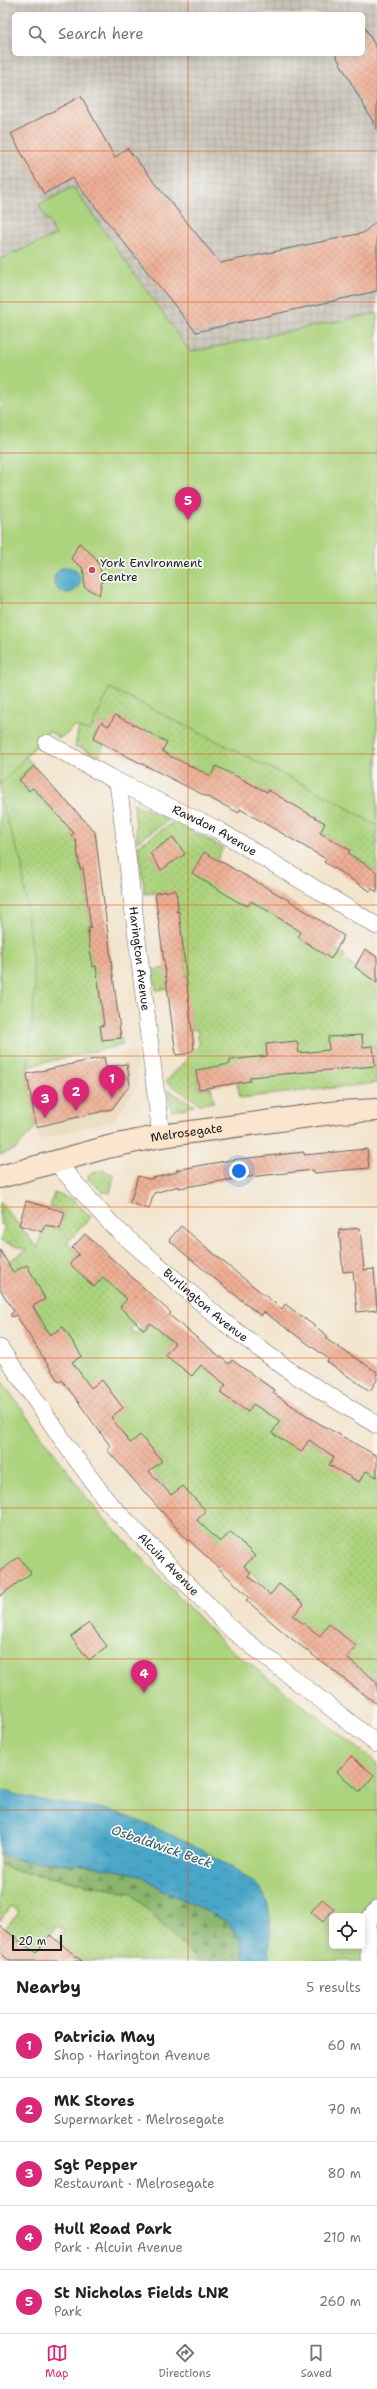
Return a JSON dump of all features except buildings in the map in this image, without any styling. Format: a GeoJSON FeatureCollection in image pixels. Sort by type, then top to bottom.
{"type":"FeatureCollection","features":[{"type":"Feature","properties":{"kind":"street","name":"Rawdon Avenue"},"geometry":{"type":"LineString","coordinates":[[47,743],[118,782],[218,830],[377,926]]}},
{"type":"Feature","properties":{"kind":"street","name":"Harington Avenue"},"geometry":{"type":"LineString","coordinates":[[118,782],[161,1136]]}},
{"type":"Feature","properties":{"kind":"street","name":"Melrosegate"},"geometry":{"type":"LineString","coordinates":[[0,1177],[55,1161],[161,1136],[339,1112],[377,1110]]}},
{"type":"Feature","properties":{"kind":"street","name":"Burlington Avenue"},"geometry":{"type":"LineString","coordinates":[[55,1161],[113,1226],[225,1323],[294,1374],[377,1425]]}},
{"type":"Feature","properties":{"kind":"street","name":"Alcuin Avenue"},"geometry":{"type":"LineString","coordinates":[[0,1348],[64,1443],[107,1501],[232,1630],[377,1744]]}},
{"type":"Feature","properties":{"kind":"street"},"geometry":{"type":"LineString","coordinates":[[369,1961],[368,1921],[377,1909]]}},
{"type":"Feature","properties":{"kind":"shaded area"},"geometry":{"type":"Polygon","coordinates":[[[0,0],[377,0],[377,313],[190,353],[100,224],[56,235],[0,259],[0,0]]]}},
{"type":"Feature","properties":{"kind":"shaded area"},"geometry":{"type":"Polygon","coordinates":[[[135,1050],[139,1084],[114,1120],[39,1140],[27,1074],[135,1050]]]}},
{"type":"Feature","properties":{"kind":"green space"},"geometry":{"type":"Polygon","coordinates":[[[73,187],[190,352],[377,313],[377,826],[334,800],[110,688],[90,731],[73,726],[67,734],[59,738],[49,731],[0,785],[0,259],[56,235],[39,205],[73,187]]]}},
{"type":"Feature","properties":{"kind":"green space"},"geometry":{"type":"Polygon","coordinates":[[[377,567],[377,872],[331,842],[332,839],[260,798],[254,798],[101,722],[93,739],[104,744],[99,757],[82,748],[75,747],[87,684],[377,567]],[[268,790],[265,795],[277,802],[280,797],[268,790]]]}},
{"type":"Feature","properties":{"kind":"green space"},"geometry":{"type":"Polygon","coordinates":[[[0,642],[43,738],[26,757],[34,766],[19,780],[29,791],[33,788],[74,833],[71,835],[81,846],[77,850],[80,869],[83,868],[91,928],[88,928],[93,967],[96,966],[104,1025],[100,1026],[102,1040],[121,1038],[122,1045],[29,1066],[27,1074],[30,1088],[16,1149],[0,1155],[0,642]]]}},
{"type":"Feature","properties":{"kind":"green space"},"geometry":{"type":"Polygon","coordinates":[[[0,798],[22,865],[35,988],[27,1074],[36,1127],[16,1149],[0,1155],[0,798]]]}},
{"type":"Feature","properties":{"kind":"green space"},"geometry":{"type":"Polygon","coordinates":[[[134,803],[169,820],[137,842],[134,803]]]}},
{"type":"Feature","properties":{"kind":"green space"},"geometry":{"type":"Polygon","coordinates":[[[175,821],[223,848],[217,860],[261,907],[273,914],[275,912],[278,914],[276,917],[291,926],[294,922],[345,955],[343,959],[372,980],[377,977],[377,1083],[240,1098],[237,1083],[250,1080],[247,1062],[196,1070],[199,1089],[211,1087],[214,1102],[200,1104],[166,1082],[199,1045],[197,1029],[192,1030],[186,987],[156,990],[153,970],[165,968],[167,980],[187,977],[175,891],[145,894],[138,846],[175,821]],[[173,837],[150,853],[161,870],[173,837]],[[373,1046],[322,1051],[375,1066],[373,1046]],[[311,1052],[259,1057],[261,1076],[313,1071],[311,1052]]]}},
{"type":"Feature","properties":{"kind":"green space"},"geometry":{"type":"Polygon","coordinates":[[[168,1090],[195,1106],[172,1111],[168,1090]]]}},
{"type":"Feature","properties":{"kind":"green space"},"geometry":{"type":"Polygon","coordinates":[[[103,1170],[114,1175],[110,1193],[102,1191],[88,1179],[89,1174],[103,1170]]]}},
{"type":"Feature","properties":{"kind":"green space"},"geometry":{"type":"Polygon","coordinates":[[[54,1193],[72,1199],[91,1217],[67,1243],[144,1313],[130,1330],[136,1334],[140,1329],[143,1331],[149,1325],[146,1322],[149,1318],[164,1331],[162,1334],[208,1370],[269,1408],[267,1413],[321,1449],[324,1445],[377,1477],[377,1682],[300,1622],[269,1594],[273,1591],[251,1573],[209,1531],[206,1533],[117,1432],[120,1430],[53,1338],[7,1262],[27,1250],[0,1240],[5,1226],[0,1224],[0,1201],[37,1248],[45,1225],[60,1229],[65,1212],[50,1207],[54,1193]],[[76,1257],[70,1264],[75,1269],[81,1262],[76,1257]],[[95,1276],[88,1282],[93,1287],[100,1281],[95,1276]],[[42,1292],[34,1297],[37,1303],[46,1298],[42,1292]],[[78,1350],[71,1355],[75,1361],[82,1356],[78,1350]],[[120,1401],[112,1407],[117,1412],[124,1407],[120,1401]],[[247,1401],[242,1408],[248,1412],[253,1405],[247,1401]],[[277,1425],[272,1433],[278,1437],[283,1429],[277,1425]],[[157,1455],[150,1461],[155,1467],[162,1461],[157,1455]],[[356,1472],[352,1480],[358,1483],[363,1475],[356,1472]],[[250,1551],[243,1557],[248,1562],[255,1556],[250,1551]],[[350,1641],[345,1649],[350,1653],[356,1646],[350,1641]]]}},
{"type":"Feature","properties":{"kind":"green space"},"geometry":{"type":"Polygon","coordinates":[[[0,1379],[96,1510],[223,1643],[377,1763],[377,1909],[369,1961],[259,1961],[261,1924],[0,1807],[0,1379]]]}},
{"type":"Feature","properties":{"kind":"green space"},"geometry":{"type":"Polygon","coordinates":[[[0,1853],[8,1858],[45,1863],[90,1865],[141,1875],[161,1889],[228,1922],[238,1936],[243,1948],[243,1961],[198,1961],[131,1893],[10,1869],[0,1863],[0,1853]]]}},
{"type":"Feature","properties":{"kind":"green space"},"geometry":{"type":"Polygon","coordinates":[[[0,1863],[10,1869],[131,1893],[198,1961],[75,1961],[51,1949],[64,1932],[57,1926],[36,1953],[5,1929],[19,1911],[11,1906],[0,1921],[0,1863]]]}},
{"type":"Feature","properties":{"kind":"water"},"geometry":{"type":"Polygon","coordinates":[[[67,567],[76,571],[80,580],[76,589],[67,593],[58,589],[54,580],[58,571],[67,567]]]}},
{"type":"Feature","properties":{"kind":"water","name":"Osbaldwick Beck"},"geometry":{"type":"Polygon","coordinates":[[[0,1789],[38,1800],[103,1809],[118,1813],[163,1831],[215,1857],[237,1870],[254,1883],[263,1893],[269,1909],[269,1961],[243,1961],[243,1948],[228,1922],[161,1889],[141,1875],[90,1865],[21,1861],[0,1853],[0,1789]]]}},
{"type":"Feature","properties":{"kind":"place","name":"St Nicholas Fields LNR"},"geometry":{"type":"Point","coordinates":[188,520]}},
{"type":"Feature","properties":{"kind":"place","name":"York Environment Centre"},"geometry":{"type":"Point","coordinates":[92,570]}},
{"type":"Feature","properties":{"kind":"place","name":"Patricia May"},"geometry":{"type":"Point","coordinates":[112,1098]}},
{"type":"Feature","properties":{"kind":"place","name":"MK Stores"},"geometry":{"type":"Point","coordinates":[76,1111]}},
{"type":"Feature","properties":{"kind":"place","name":"Sgt Pepper"},"geometry":{"type":"Point","coordinates":[45,1118]}},
{"type":"Feature","properties":{"kind":"place","name":"Hull Road Park"},"geometry":{"type":"Point","coordinates":[144,1693]}}]}
